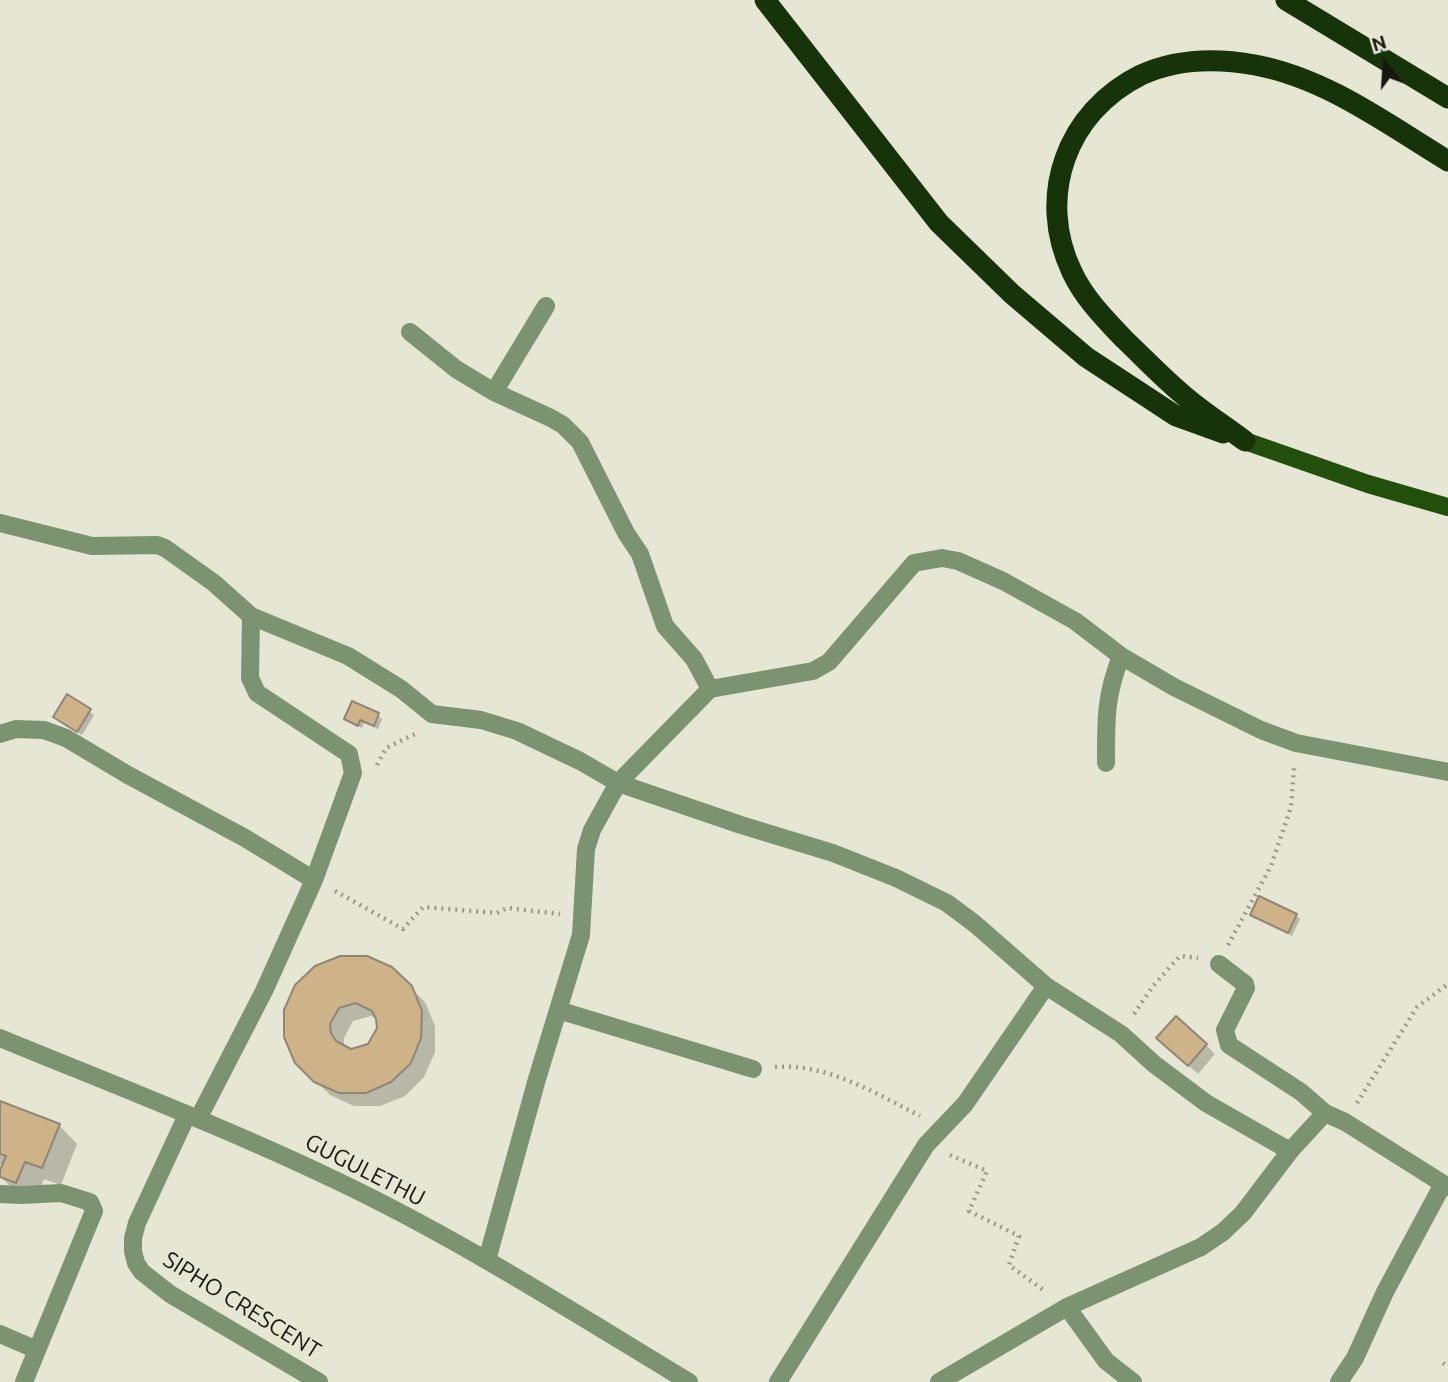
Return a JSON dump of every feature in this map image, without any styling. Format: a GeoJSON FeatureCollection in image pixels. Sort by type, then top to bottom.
{"type":"FeatureCollection","features":[{"type":"Feature","properties":{"kind":"highway"},"geometry":{"type":"LineString","coordinates":[[765,0],[939,223],[1012,294],[1086,357],[1176,416],[1245,441]]}},
{"type":"Feature","properties":{"kind":"highway"},"geometry":{"type":"LineString","coordinates":[[1286,0],[1448,98]]}},
{"type":"Feature","properties":{"kind":"highway"},"geometry":{"type":"LineString","coordinates":[[1245,441],[1183,395],[1146,360],[1105,319],[1073,275],[1061,243],[1056,210],[1057,191],[1066,155],[1083,121],[1116,91],[1141,75],[1191,61],[1254,65],[1294,76],[1341,97],[1448,161]]}},
{"type":"Feature","properties":{"kind":"main road"},"geometry":{"type":"LineString","coordinates":[[1245,441],[1368,484],[1448,507]]}},
{"type":"Feature","properties":{"kind":"street"},"geometry":{"type":"LineString","coordinates":[[494,392],[545,306]]}},
{"type":"Feature","properties":{"kind":"street"},"geometry":{"type":"LineString","coordinates":[[410,332],[456,369],[494,392],[563,425],[580,442],[626,533],[640,554],[665,626],[694,659],[710,688]]}},
{"type":"Feature","properties":{"kind":"street"},"geometry":{"type":"LineString","coordinates":[[0,523],[92,546],[157,545],[165,548],[214,583],[251,616],[348,656],[401,689],[432,714],[481,720],[517,731],[580,761],[618,783],[833,853],[906,883],[947,903],[1046,986],[1121,1034],[1154,1064],[1206,1103],[1290,1152]]}},
{"type":"Feature","properties":{"kind":"street"},"geometry":{"type":"LineString","coordinates":[[487,1260],[581,935],[586,849],[592,830],[618,783],[710,688],[813,671],[829,662],[914,563],[942,558],[958,561],[1003,581],[1075,621],[1121,656],[1174,687],[1249,724],[1296,743],[1448,772]]}},
{"type":"Feature","properties":{"kind":"street"},"geometry":{"type":"LineString","coordinates":[[251,616],[250,678],[257,693],[349,754],[354,773]]}},
{"type":"Feature","properties":{"kind":"street"},"geometry":{"type":"LineString","coordinates":[[1106,763],[1107,705],[1110,685],[1121,656]]}},
{"type":"Feature","properties":{"kind":"street"},"geometry":{"type":"LineString","coordinates":[[0,734],[16,729],[44,730],[66,738],[245,838],[314,880]]}},
{"type":"Feature","properties":{"kind":"street","name":"SIPHO CRESCENT"},"geometry":{"type":"LineString","coordinates":[[319,1382],[170,1294],[142,1272],[136,1263],[133,1238],[137,1223],[193,1117],[264,991],[314,880],[354,773]]}},
{"type":"Feature","properties":{"kind":"street"},"geometry":{"type":"LineString","coordinates":[[1219,964],[1245,984],[1246,988],[1225,1030],[1229,1045],[1301,1092],[1325,1113],[1345,1122],[1445,1186],[1385,1292],[1355,1358],[1339,1382]]}},
{"type":"Feature","properties":{"kind":"street"},"geometry":{"type":"LineString","coordinates":[[778,1382],[926,1145],[964,1104],[1046,986]]}},
{"type":"Feature","properties":{"kind":"street"},"geometry":{"type":"LineString","coordinates":[[558,1010],[753,1069]]}},
{"type":"Feature","properties":{"kind":"street","name":"GUGULETHU"},"geometry":{"type":"LineString","coordinates":[[0,1038],[193,1117],[335,1180],[487,1260],[689,1382]]}},
{"type":"Feature","properties":{"kind":"street"},"geometry":{"type":"LineString","coordinates":[[939,1382],[1067,1307],[1201,1247],[1243,1213],[1290,1152],[1325,1113]]}},
{"type":"Feature","properties":{"kind":"street"},"geometry":{"type":"LineString","coordinates":[[0,1194],[61,1193],[90,1202],[94,1207],[94,1215],[24,1382]]}},
{"type":"Feature","properties":{"kind":"street"},"geometry":{"type":"LineString","coordinates":[[1067,1307],[1106,1362],[1133,1382]]}},
{"type":"Feature","properties":{"kind":"street"},"geometry":{"type":"LineString","coordinates":[[0,1334],[37,1350]]}},
{"type":"Feature","properties":{"kind":"path"},"geometry":{"type":"LineString","coordinates":[[354,773],[376,767],[386,748],[421,731],[432,714]]}},
{"type":"Feature","properties":{"kind":"path"},"geometry":{"type":"LineString","coordinates":[[1121,1034],[1153,986],[1180,956],[1212,959],[1219,964],[1271,866],[1291,807],[1296,743]]}},
{"type":"Feature","properties":{"kind":"path"},"geometry":{"type":"LineString","coordinates":[[314,880],[403,929],[423,906],[497,913],[508,908],[582,916]]}},
{"type":"Feature","properties":{"kind":"path"},"geometry":{"type":"LineString","coordinates":[[1345,1122],[1417,1007],[1448,984]]}},
{"type":"Feature","properties":{"kind":"path"},"geometry":{"type":"LineString","coordinates":[[753,1069],[794,1066],[855,1082],[941,1127]]}},
{"type":"Feature","properties":{"kind":"path"},"geometry":{"type":"LineString","coordinates":[[926,1145],[987,1171],[969,1211],[1019,1236],[1009,1265],[1067,1307]]}},
{"type":"Feature","properties":{"kind":"path"},"geometry":{"type":"LineString","coordinates":[[1443,1363],[1448,1367]]}},
{"type":"Feature","properties":{"kind":"building"},"geometry":{"type":"Polygon","coordinates":[[[67,694],[91,709],[77,732],[53,717],[67,694]]]}},
{"type":"Feature","properties":{"kind":"building"},"geometry":{"type":"Polygon","coordinates":[[[352,701],[379,713],[374,726],[360,720],[358,726],[344,719],[352,701]]]}},
{"type":"Feature","properties":{"kind":"building"},"geometry":{"type":"Polygon","coordinates":[[[1259,896],[1297,914],[1288,933],[1250,915],[1259,896]]]}},
{"type":"Feature","properties":{"kind":"building"},"geometry":{"type":"Polygon","coordinates":[[[340,956],[367,956],[392,967],[412,986],[422,1011],[421,1038],[411,1063],[391,1082],[366,1093],[339,1093],[314,1082],[295,1063],[284,1037],[284,1010],[295,985],[315,966],[340,956]],[[356,1003],[339,1008],[330,1024],[336,1041],[351,1049],[368,1044],[377,1028],[372,1011],[356,1003]]]}},
{"type":"Feature","properties":{"kind":"building"},"geometry":{"type":"Polygon","coordinates":[[[1176,1016],[1207,1044],[1188,1066],[1156,1038],[1176,1016]]]}},
{"type":"Feature","properties":{"kind":"building"},"geometry":{"type":"Polygon","coordinates":[[[0,1101],[60,1124],[42,1168],[25,1162],[16,1183],[0,1177],[6,1156],[0,1154],[0,1101]]]}}]}
